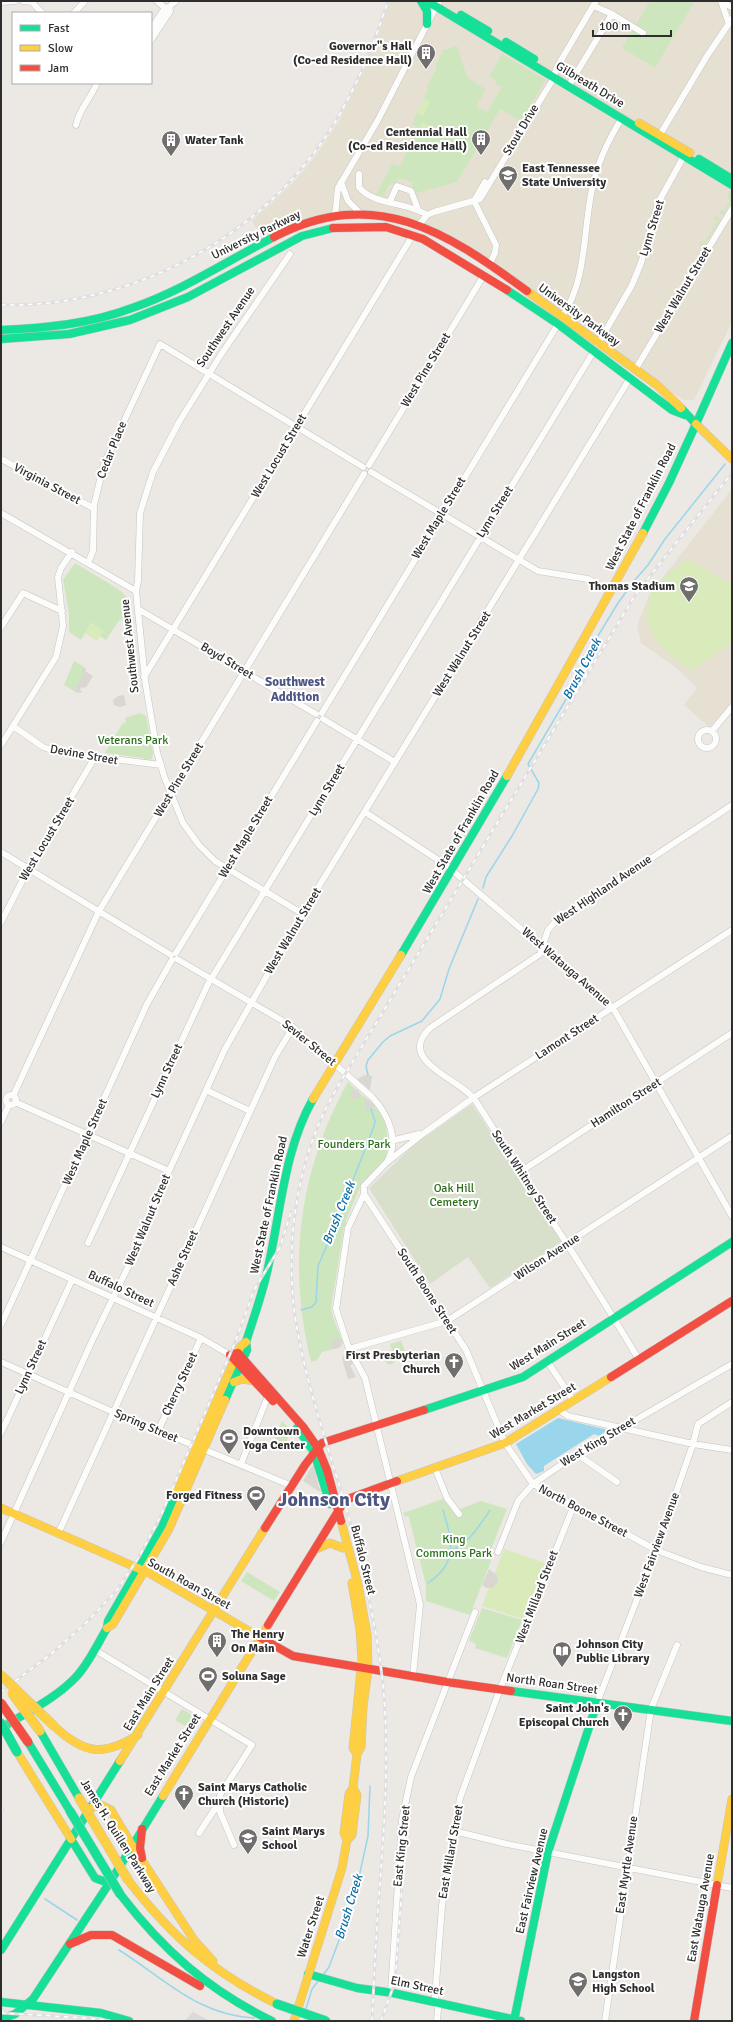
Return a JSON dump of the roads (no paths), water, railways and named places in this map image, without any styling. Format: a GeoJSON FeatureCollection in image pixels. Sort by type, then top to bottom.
{"type":"FeatureCollection","features":[{"type":"Feature","properties":{"kind":"main road"},"geometry":{"type":"LineString","coordinates":[[421,1],[427,11],[427,24]]}},
{"type":"Feature","properties":{"kind":"main road"},"geometry":{"type":"LineString","coordinates":[[427,1],[438,2]]}},
{"type":"Feature","properties":{"kind":"main road","name":"Gilbreath Drive"},"geometry":{"type":"LineString","coordinates":[[438,2],[622,118],[660,135],[684,156],[732,186]]}},
{"type":"Feature","properties":{"kind":"main road","name":"Gilbreath Drive"},"geometry":{"type":"LineString","coordinates":[[553,74],[571,82],[732,179]]}},
{"type":"Feature","properties":{"kind":"main road","name":"University Parkway"},"geometry":{"type":"LineString","coordinates":[[1,330],[51,327],[102,318],[150,302],[295,227],[335,216],[361,214],[390,217],[418,226],[466,250],[490,265],[596,347],[633,374],[676,401],[685,415],[718,443],[732,458]]}},
{"type":"Feature","properties":{"kind":"main road"},"geometry":{"type":"LineString","coordinates":[[335,216],[337,227]]}},
{"type":"Feature","properties":{"kind":"main road"},"geometry":{"type":"LineString","coordinates":[[413,235],[418,226]]}},
{"type":"Feature","properties":{"kind":"main road","name":"University Parkway"},"geometry":{"type":"LineString","coordinates":[[1,339],[46,336],[98,328],[160,309],[215,283],[302,236],[337,227],[386,227],[413,235],[439,247],[560,320]]}},
{"type":"Feature","properties":{"kind":"main road"},"geometry":{"type":"LineString","coordinates":[[484,275],[490,265]]}},
{"type":"Feature","properties":{"kind":"main road"},"geometry":{"type":"LineString","coordinates":[[209,272],[215,283]]}},
{"type":"Feature","properties":{"kind":"main road","name":"West State of Franklin Road"},"geometry":{"type":"LineString","coordinates":[[1,1728],[66,1686],[82,1670],[107,1628],[113,1624],[142,1571],[170,1529],[237,1359],[247,1350],[246,1342],[269,1265],[293,1145],[305,1114],[453,871],[611,592],[669,482],[732,343]]}},
{"type":"Feature","properties":{"kind":"main road","name":"West Main Street"},"geometry":{"type":"LineString","coordinates":[[316,1450],[322,1443],[331,1439],[518,1379],[732,1242]]}},
{"type":"Feature","properties":{"kind":"main road","name":"West Market Street"},"geometry":{"type":"LineString","coordinates":[[336,1514],[348,1497],[505,1444],[732,1301]]}},
{"type":"Feature","properties":{"kind":"main road","name":"West State of Franklin Road"},"geometry":{"type":"LineString","coordinates":[[201,1448],[234,1382],[237,1359]]}},
{"type":"Feature","properties":{"kind":"main road","name":"Buffalo Street"},"geometry":{"type":"LineString","coordinates":[[237,1359],[254,1381],[316,1450]]}},
{"type":"Feature","properties":{"kind":"main road","name":"Buffalo Street"},"geometry":{"type":"LineString","coordinates":[[237,1359],[308,1432],[316,1450],[360,1597],[367,1634],[364,1669]]}},
{"type":"Feature","properties":{"kind":"main road"},"geometry":{"type":"LineString","coordinates":[[234,1382],[242,1379],[254,1381]]}},
{"type":"Feature","properties":{"kind":"main road","name":"East Main Street"},"geometry":{"type":"LineString","coordinates":[[1,1950],[90,1808],[138,1735],[292,1486],[316,1450]]}},
{"type":"Feature","properties":{"kind":"main road","name":"South Roan Street"},"geometry":{"type":"LineString","coordinates":[[1,1508],[142,1571],[215,1611],[286,1654],[297,1658],[364,1669]]}},
{"type":"Feature","properties":{"kind":"main road","name":"Buffalo Street"},"geometry":{"type":"LineString","coordinates":[[336,1514],[356,1606],[364,1669]]}},
{"type":"Feature","properties":{"kind":"main road","name":"East Market Street"},"geometry":{"type":"LineString","coordinates":[[26,2006],[70,1944],[112,1879],[336,1514]]}},
{"type":"Feature","properties":{"kind":"main road"},"geometry":{"type":"LineString","coordinates":[[314,1549],[330,1543],[343,1548]]}},
{"type":"Feature","properties":{"kind":"main road","name":"North Roan Street"},"geometry":{"type":"LineString","coordinates":[[364,1669],[732,1721]]}},
{"type":"Feature","properties":{"kind":"main road","name":"Water Street"},"geometry":{"type":"LineString","coordinates":[[294,2021],[312,1975],[342,1868],[347,1840],[352,1835],[357,1795],[353,1788],[357,1754],[361,1748],[364,1669]]}},
{"type":"Feature","properties":{"kind":"main road"},"geometry":{"type":"LineString","coordinates":[[1,1675],[70,1740],[91,1750],[118,1748],[138,1735]]}},
{"type":"Feature","properties":{"kind":"main road","name":"James H. Quillen Parkway"},"geometry":{"type":"LineString","coordinates":[[1,1680],[16,1697],[40,1731],[128,1880],[154,1913],[183,1944],[214,1969],[277,2004],[326,2021]]}},
{"type":"Feature","properties":{"kind":"main road"},"geometry":{"type":"LineString","coordinates":[[1,1703],[28,1742],[120,1894],[145,1927],[169,1952],[196,1976],[229,2000]]}},
{"type":"Feature","properties":{"kind":"main road","name":"East Fairview Avenue"},"geometry":{"type":"LineString","coordinates":[[516,2021],[548,1852],[597,1703]]}},
{"type":"Feature","properties":{"kind":"main road"},"geometry":{"type":"LineString","coordinates":[[1,1723],[17,1752],[95,1878],[103,1881],[112,1879]]}},
{"type":"Feature","properties":{"kind":"main road","name":"East Watauga Avenue"},"geometry":{"type":"LineString","coordinates":[[694,2021],[732,1799]]}},
{"type":"Feature","properties":{"kind":"main road"},"geometry":{"type":"LineString","coordinates":[[90,1808],[101,1805],[109,1808],[194,1940],[228,1977]]}},
{"type":"Feature","properties":{"kind":"main road"},"geometry":{"type":"LineString","coordinates":[[142,1829],[140,1848],[142,1860]]}},
{"type":"Feature","properties":{"kind":"main road"},"geometry":{"type":"LineString","coordinates":[[70,1944],[91,1934],[100,1933],[112,1935],[216,1996],[229,2000],[272,2021]]}},
{"type":"Feature","properties":{"kind":"main road","name":"Elm Street"},"geometry":{"type":"LineString","coordinates":[[312,1975],[331,1982],[358,1988],[391,1992],[516,2021]]}},
{"type":"Feature","properties":{"kind":"main road"},"geometry":{"type":"LineString","coordinates":[[1,2002],[26,2006],[101,2013],[129,2021]]}},
{"type":"Feature","properties":{"kind":"main road"},"geometry":{"type":"LineString","coordinates":[[1,2019],[15,2014],[26,2006]]}},
{"type":"Feature","properties":{"kind":"street"},"geometry":{"type":"LineString","coordinates":[[1,2],[15,1]]}},
{"type":"Feature","properties":{"kind":"street"},"geometry":{"type":"LineString","coordinates":[[23,1],[32,2],[41,12]]}},
{"type":"Feature","properties":{"kind":"street"},"geometry":{"type":"LineString","coordinates":[[75,12],[85,1]]}},
{"type":"Feature","properties":{"kind":"street"},"geometry":{"type":"LineString","coordinates":[[157,1],[168,8]]}},
{"type":"Feature","properties":{"kind":"street"},"geometry":{"type":"LineString","coordinates":[[152,28],[168,8],[176,1]]}},
{"type":"Feature","properties":{"kind":"street"},"geometry":{"type":"LineString","coordinates":[[335,216],[338,188],[378,120],[438,2]]}},
{"type":"Feature","properties":{"kind":"street"},"geometry":{"type":"LineString","coordinates":[[721,2],[732,7]]}},
{"type":"Feature","properties":{"kind":"street"},"geometry":{"type":"LineString","coordinates":[[660,135],[730,22],[721,2]]}},
{"type":"Feature","properties":{"kind":"street"},"geometry":{"type":"LineString","coordinates":[[595,3],[611,16],[643,33]]}},
{"type":"Feature","properties":{"kind":"street","name":"Stout Drive"},"geometry":{"type":"LineString","coordinates":[[474,201],[595,3]]}},
{"type":"Feature","properties":{"kind":"street"},"geometry":{"type":"LineString","coordinates":[[152,38],[168,8]]}},
{"type":"Feature","properties":{"kind":"street"},"geometry":{"type":"LineString","coordinates":[[571,82],[611,16]]}},
{"type":"Feature","properties":{"kind":"street"},"geometry":{"type":"LineString","coordinates":[[76,125],[81,110],[90,99],[97,84]]}},
{"type":"Feature","properties":{"kind":"street","name":"West Maple Street"},"geometry":{"type":"LineString","coordinates":[[1,1325],[147,1004],[569,303],[579,276],[592,188],[599,164],[610,138],[622,118]]}},
{"type":"Feature","properties":{"kind":"street","name":"Lynn Street"},"geometry":{"type":"LineString","coordinates":[[88,1243],[201,996],[358,740],[632,285],[641,263],[658,203],[684,156]]}},
{"type":"Feature","properties":{"kind":"street"},"geometry":{"type":"LineString","coordinates":[[359,174],[358,183],[360,190],[376,198],[418,209],[427,215]]}},
{"type":"Feature","properties":{"kind":"street"},"geometry":{"type":"LineString","coordinates":[[342,182],[348,201],[361,214]]}},
{"type":"Feature","properties":{"kind":"street"},"geometry":{"type":"LineString","coordinates":[[390,201],[397,186],[411,191],[418,209]]}},
{"type":"Feature","properties":{"kind":"street"},"geometry":{"type":"LineString","coordinates":[[418,226],[427,215],[474,201],[496,245],[496,253],[490,265]]}},
{"type":"Feature","properties":{"kind":"street","name":"West Walnut Street"},"geometry":{"type":"LineString","coordinates":[[1,1542],[225,1049],[303,914],[732,209]]}},
{"type":"Feature","properties":{"kind":"street","name":"West Locust Street"},"geometry":{"type":"LineString","coordinates":[[144,677],[413,235]]}},
{"type":"Feature","properties":{"kind":"street","name":"Southwest Avenue"},"geometry":{"type":"LineString","coordinates":[[290,254],[208,374],[179,422],[153,472],[140,513],[138,581],[136,591],[144,677],[161,766],[183,823],[194,840],[206,854],[227,869],[303,914]]}},
{"type":"Feature","properties":{"kind":"street","name":"West Pine Street"},"geometry":{"type":"LineString","coordinates":[[366,466],[484,275]]}},
{"type":"Feature","properties":{"kind":"street","name":"Cedar Place"},"geometry":{"type":"LineString","coordinates":[[88,563],[93,551],[94,508],[104,464],[160,344],[208,374]]}},
{"type":"Feature","properties":{"kind":"street"},"geometry":{"type":"LineString","coordinates":[[208,374],[371,468],[371,472],[519,561],[538,571],[588,579],[611,592]]}},
{"type":"Feature","properties":{"kind":"street","name":"Virginia Street"},"geometry":{"type":"LineString","coordinates":[[1,459],[94,508]]}},
{"type":"Feature","properties":{"kind":"street"},"geometry":{"type":"LineString","coordinates":[[366,466],[364,474],[371,472]]}},
{"type":"Feature","properties":{"kind":"street","name":"West Pine Street"},"geometry":{"type":"LineString","coordinates":[[14,1099],[99,911],[364,474]]}},
{"type":"Feature","properties":{"kind":"street"},"geometry":{"type":"LineString","coordinates":[[1,513],[72,552],[136,591]]}},
{"type":"Feature","properties":{"kind":"street"},"geometry":{"type":"LineString","coordinates":[[1,745],[56,657],[62,636],[62,611],[58,577],[61,568],[72,552]]}},
{"type":"Feature","properties":{"kind":"street"},"geometry":{"type":"LineString","coordinates":[[1,627],[23,593],[62,611]]}},
{"type":"Feature","properties":{"kind":"street","name":"Boyd Street"},"geometry":{"type":"LineString","coordinates":[[138,609],[174,629],[395,762]]}},
{"type":"Feature","properties":{"kind":"street"},"geometry":{"type":"LineString","coordinates":[[712,731],[732,706]]}},
{"type":"Feature","properties":{"kind":"street","name":"Devine Street"},"geometry":{"type":"LineString","coordinates":[[13,726],[47,749],[161,766]]}},
{"type":"Feature","properties":{"kind":"street","name":"West Locust Street"},"geometry":{"type":"LineString","coordinates":[[1,922],[29,868],[95,757]]}},
{"type":"Feature","properties":{"kind":"street","name":"West Highland Avenue"},"geometry":{"type":"LineString","coordinates":[[420,1049],[422,1038],[430,1028],[540,954],[548,930],[556,921],[732,804]]}},
{"type":"Feature","properties":{"kind":"street","name":"West Watauga Avenue"},"geometry":{"type":"LineString","coordinates":[[365,812],[453,871],[613,1008],[732,1216]]}},
{"type":"Feature","properties":{"kind":"street","name":"Sevier Street"},"geometry":{"type":"LineString","coordinates":[[1,852],[211,980],[293,1027],[335,1063],[381,1106],[390,1124],[392,1141]]}},
{"type":"Feature","properties":{"kind":"street","name":"Lamont Street"},"geometry":{"type":"LineString","coordinates":[[413,1675],[420,1605],[365,1378],[348,1349],[336,1309],[348,1228],[364,1194],[364,1186],[386,1163],[424,1133],[474,1098],[732,931]]}},
{"type":"Feature","properties":{"kind":"street","name":"Ashe Street"},"geometry":{"type":"LineString","coordinates":[[58,1534],[250,1110],[275,1057],[293,1027]]}},
{"type":"Feature","properties":{"kind":"street","name":"Hamilton Street"},"geometry":{"type":"LineString","coordinates":[[520,1172],[732,1033]]}},
{"type":"Feature","properties":{"kind":"street","name":"South Whitney Street"},"geometry":{"type":"LineString","coordinates":[[420,1049],[422,1056],[428,1064],[474,1098],[520,1172],[567,1243],[639,1360]]}},
{"type":"Feature","properties":{"kind":"street"},"geometry":{"type":"LineString","coordinates":[[206,1090],[250,1110]]}},
{"type":"Feature","properties":{"kind":"street"},"geometry":{"type":"LineString","coordinates":[[1,1122],[5,1100],[13,1105],[14,1099],[129,1155],[169,1172]]}},
{"type":"Feature","properties":{"kind":"street","name":"Lamont Street"},"geometry":{"type":"LineString","coordinates":[[386,1163],[390,1156],[392,1141],[424,1133]]}},
{"type":"Feature","properties":{"kind":"street","name":"Wilson Avenue"},"geometry":{"type":"LineString","coordinates":[[348,1349],[447,1321],[732,1136]]}},
{"type":"Feature","properties":{"kind":"street","name":"South Boone Street"},"geometry":{"type":"LineString","coordinates":[[364,1194],[466,1350],[484,1391]]}},
{"type":"Feature","properties":{"kind":"street","name":"Buffalo Street"},"geometry":{"type":"LineString","coordinates":[[1,1247],[201,1338],[237,1359]]}},
{"type":"Feature","properties":{"kind":"street","name":"Lynn Street"},"geometry":{"type":"LineString","coordinates":[[1,1433],[72,1280]]}},
{"type":"Feature","properties":{"kind":"street","name":"Cherry Street"},"geometry":{"type":"LineString","coordinates":[[158,1431],[201,1338]]}},
{"type":"Feature","properties":{"kind":"street"},"geometry":{"type":"LineString","coordinates":[[547,1361],[573,1400]]}},
{"type":"Feature","properties":{"kind":"street","name":"Spring Street"},"geometry":{"type":"LineString","coordinates":[[1,1362],[113,1412],[292,1486]]}},
{"type":"Feature","properties":{"kind":"street","name":"West King Street"},"geometry":{"type":"LineString","coordinates":[[498,1552],[518,1501],[533,1484],[577,1454],[732,1364]]}},
{"type":"Feature","properties":{"kind":"street","name":"North Boone Street"},"geometry":{"type":"LineString","coordinates":[[484,1391],[505,1444],[533,1484],[656,1550],[701,1567],[732,1575]]}},
{"type":"Feature","properties":{"kind":"street"},"geometry":{"type":"LineString","coordinates":[[240,1464],[268,1396]]}},
{"type":"Feature","properties":{"kind":"street","name":"West Fairview Avenue"},"geometry":{"type":"LineString","coordinates":[[597,1703],[656,1550],[693,1444],[698,1424],[732,1402]]}},
{"type":"Feature","properties":{"kind":"street"},"geometry":{"type":"LineString","coordinates":[[559,1410],[568,1416],[693,1444],[732,1450]]}},
{"type":"Feature","properties":{"kind":"street"},"geometry":{"type":"LineString","coordinates":[[577,1454],[617,1482]]}},
{"type":"Feature","properties":{"kind":"street"},"geometry":{"type":"LineString","coordinates":[[435,1468],[445,1494],[459,1514]]}},
{"type":"Feature","properties":{"kind":"street","name":"West Millard Street"},"geometry":{"type":"LineString","coordinates":[[500,1689],[574,1505]]}},
{"type":"Feature","properties":{"kind":"street"},"geometry":{"type":"LineString","coordinates":[[448,1682],[475,1612]]}},
{"type":"Feature","properties":{"kind":"street","name":"East Myrtle Avenue"},"geometry":{"type":"LineString","coordinates":[[605,2021],[626,1868],[651,1709],[677,1645]]}},
{"type":"Feature","properties":{"kind":"street"},"geometry":{"type":"LineString","coordinates":[[95,1650],[252,1745],[223,1789],[218,1804],[199,1833]]}},
{"type":"Feature","properties":{"kind":"street","name":"East King Street"},"geometry":{"type":"LineString","coordinates":[[391,1992],[402,1820],[411,1777],[448,1682]]}},
{"type":"Feature","properties":{"kind":"street","name":"East Millard Street"},"geometry":{"type":"LineString","coordinates":[[436,2021],[438,2003],[435,1997],[442,1906],[460,1798],[500,1689]]}},
{"type":"Feature","properties":{"kind":"street"},"geometry":{"type":"LineString","coordinates":[[218,1804],[234,1845]]}},
{"type":"Feature","properties":{"kind":"street"},"geometry":{"type":"LineString","coordinates":[[454,1832],[626,1868],[732,1888]]}},
{"type":"Feature","properties":{"kind":"water"},"geometry":{"type":"Polygon","coordinates":[[[558,1418],[608,1430],[599,1436],[594,1434],[544,1466],[544,1471],[536,1474],[527,1464],[516,1444],[558,1418]]]}},
{"type":"Feature","properties":{"kind":"waterway","name":"Brush Creek"},"geometry":{"type":"LineString","coordinates":[[483,888],[486,877],[512,836],[538,789],[539,783],[528,764],[582,672],[590,649],[618,603],[634,581],[648,565],[665,539],[725,464]]}},
{"type":"Feature","properties":{"kind":"waterway","name":"Brush Creek"},"geometry":{"type":"LineString","coordinates":[[368,1075],[366,1066],[368,1060],[383,1042],[390,1036],[422,1021],[440,999],[449,969],[478,899]]}},
{"type":"Feature","properties":{"kind":"waterway","name":"Brush Creek"},"geometry":{"type":"LineString","coordinates":[[301,1310],[312,1307],[316,1302],[318,1266],[374,1126],[375,1121],[371,1109]]}},
{"type":"Feature","properties":{"kind":"waterway","name":"Brush Creek"},"geometry":{"type":"LineString","coordinates":[[428,1583],[438,1575],[445,1567],[449,1559],[449,1532],[443,1510]]}},
{"type":"Feature","properties":{"kind":"waterway","name":"Brush Creek"},"geometry":{"type":"LineString","coordinates":[[452,1550],[464,1543],[469,1538],[490,1510]]}},
{"type":"Feature","properties":{"kind":"waterway","name":"Brush Creek"},"geometry":{"type":"LineString","coordinates":[[323,1975],[329,1967],[338,1943],[359,1877],[368,1836],[370,1786]]}},
{"type":"Feature","properties":{"kind":"waterway"},"geometry":{"type":"LineString","coordinates":[[45,1899],[77,1920]]}},
{"type":"Feature","properties":{"kind":"waterway"},"geometry":{"type":"LineString","coordinates":[[119,1950],[166,1983],[198,2003],[215,2010],[254,2018]]}},
{"type":"Feature","properties":{"kind":"waterway","name":"Brush Creek"},"geometry":{"type":"LineString","coordinates":[[306,2009],[312,1989],[319,1980]]}},
{"type":"Feature","properties":{"kind":"railway"},"geometry":{"type":"LineString","coordinates":[[1,305],[49,303],[96,294],[142,280],[186,260],[228,235],[265,205],[299,171],[328,133],[347,102],[355,85],[376,35],[388,1]]}},
{"type":"Feature","properties":{"kind":"railway"},"geometry":{"type":"LineString","coordinates":[[372,2021],[386,1778],[383,1689],[371,1606],[363,1571],[307,1376],[293,1303],[292,1251],[294,1224],[297,1198],[303,1172],[310,1147],[326,1107],[634,597],[732,473]]}},
{"type":"Feature","properties":{"kind":"railway"},"geometry":{"type":"LineString","coordinates":[[1,1692],[51,1654],[87,1622],[117,1590],[139,1557],[161,1515],[208,1406],[236,1340],[254,1290],[280,1247],[291,1212]]}},
{"type":"Feature","properties":{"kind":"railway"},"geometry":{"type":"LineString","coordinates":[[381,2021],[395,1982],[407,1820]]}},
{"type":"Feature","properties":{"kind":"railway"},"geometry":{"type":"LineString","coordinates":[[1,2013],[87,2018],[110,2021]]}},
{"type":"Feature","properties":{"kind":"place","name":"Governor\"s Hall (Co-ed Residence Hall)"},"geometry":{"type":"Point","coordinates":[426,70]}},
{"type":"Feature","properties":{"kind":"place","name":"Centennial Hall (Co-ed Residence Hall)"},"geometry":{"type":"Point","coordinates":[481,156]}},
{"type":"Feature","properties":{"kind":"place","name":"Water Tank"},"geometry":{"type":"Point","coordinates":[171,157]}},
{"type":"Feature","properties":{"kind":"place","name":"East Tennessee State University"},"geometry":{"type":"Point","coordinates":[508,192]}},
{"type":"Feature","properties":{"kind":"place","name":"Thomas Stadium"},"geometry":{"type":"Point","coordinates":[689,603]}},
{"type":"Feature","properties":{"kind":"place","name":"First Presbyterian Church"},"geometry":{"type":"Point","coordinates":[454,1379]}},
{"type":"Feature","properties":{"kind":"place","name":"Downtown Yoga Center"},"geometry":{"type":"Point","coordinates":[229,1455]}},
{"type":"Feature","properties":{"kind":"place","name":"Forged Fitness"},"geometry":{"type":"Point","coordinates":[256,1512]}},
{"type":"Feature","properties":{"kind":"place","name":"The Henry On Main"},"geometry":{"type":"Point","coordinates":[217,1658]}},
{"type":"Feature","properties":{"kind":"place","name":"Johnson City Public Library"},"geometry":{"type":"Point","coordinates":[562,1668]}},
{"type":"Feature","properties":{"kind":"place","name":"Soluna Sage"},"geometry":{"type":"Point","coordinates":[208,1693]}},
{"type":"Feature","properties":{"kind":"place","name":"Saint John's Episcopal Church"},"geometry":{"type":"Point","coordinates":[623,1732]}},
{"type":"Feature","properties":{"kind":"place","name":"Saint Marys Catholic Church (Historic)"},"geometry":{"type":"Point","coordinates":[184,1811]}},
{"type":"Feature","properties":{"kind":"place","name":"Saint Marys School"},"geometry":{"type":"Point","coordinates":[248,1855]}},
{"type":"Feature","properties":{"kind":"place","name":"Langston High School"},"geometry":{"type":"Point","coordinates":[578,1998]}},
{"type":"Feature","properties":{"kind":"district","name":"Southwest Addition"},"geometry":{"type":"Point","coordinates":[295,690]}},
{"type":"Feature","properties":{"kind":"district","name":"Johnson City"},"geometry":{"type":"Point","coordinates":[334,1499]}},
{"type":"Feature","properties":{"kind":"park label","name":"Veterans Park"},"geometry":{"type":"Point","coordinates":[133,740]}},
{"type":"Feature","properties":{"kind":"park label","name":"Founders Park"},"geometry":{"type":"Point","coordinates":[354,1144]}},
{"type":"Feature","properties":{"kind":"park label","name":"Oak Hill Cemetery"},"geometry":{"type":"Point","coordinates":[454,1195]}},
{"type":"Feature","properties":{"kind":"park label","name":"King Commons Park"},"geometry":{"type":"Point","coordinates":[454,1546]}}]}
